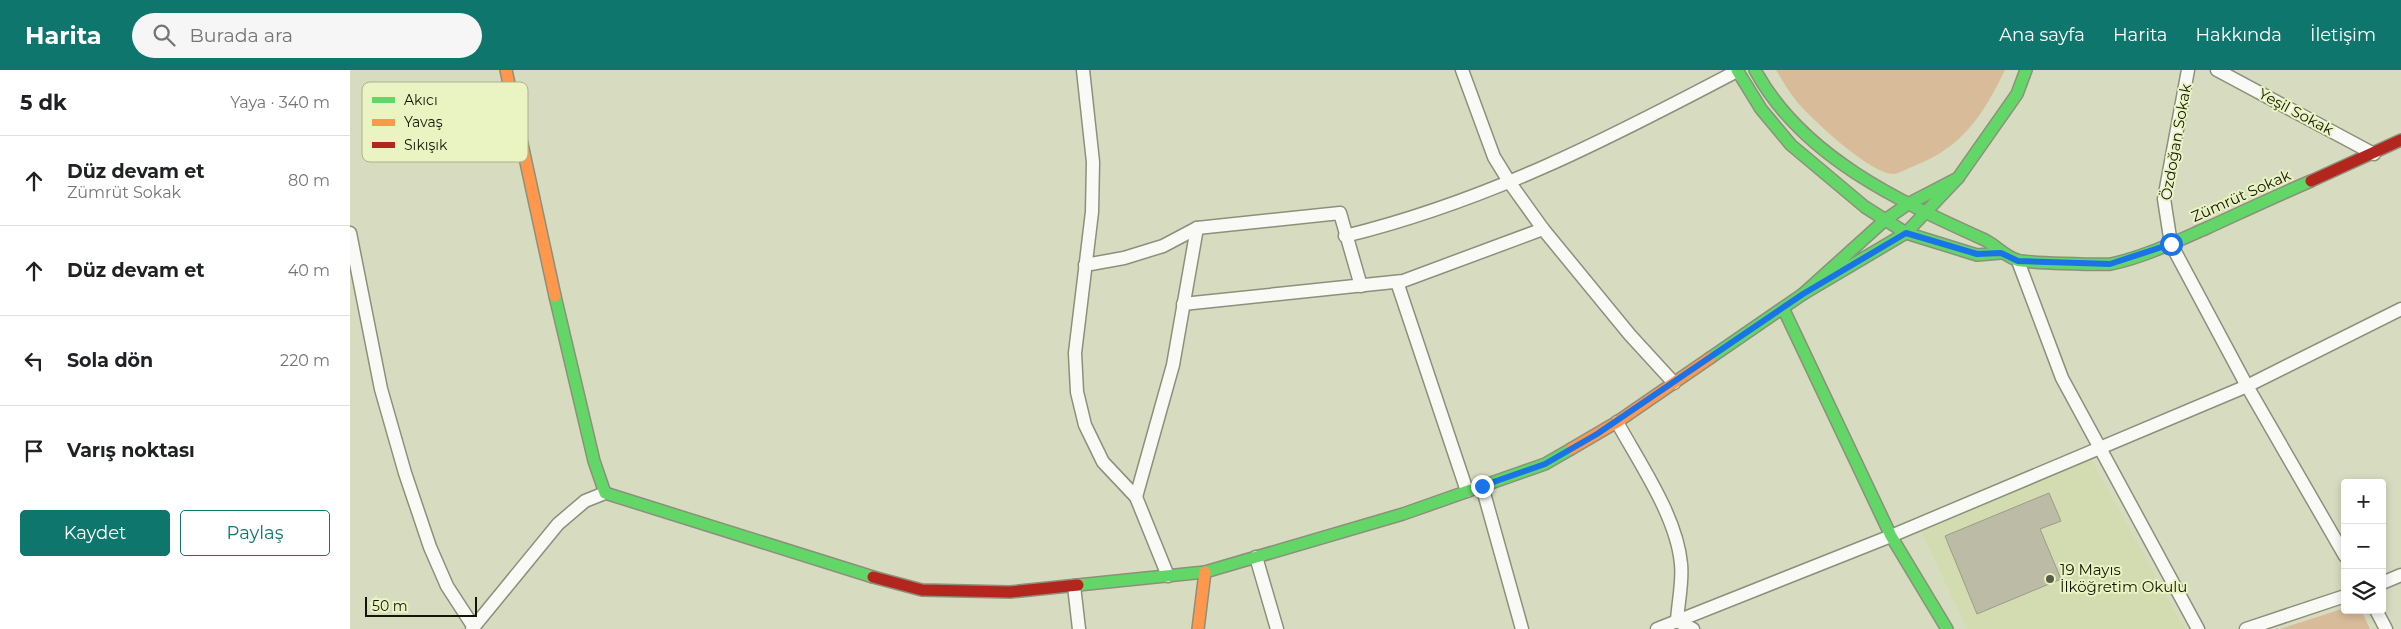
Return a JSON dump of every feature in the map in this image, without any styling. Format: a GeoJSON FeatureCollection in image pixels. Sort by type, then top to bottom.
{"type":"FeatureCollection","features":[{"type":"Feature","properties":{"kind":"street"},"geometry":{"type":"LineString","coordinates":[[1083,70],[1092,162],[1092,212],[1075,353],[1078,392],[1085,424],[1104,462],[1136,497],[1168,576]]}},
{"type":"Feature","properties":{"kind":"street"},"geometry":{"type":"LineString","coordinates":[[1462,70],[1494,157],[1510,183],[1543,229],[1630,335],[1674,383]]}},
{"type":"Feature","properties":{"kind":"street"},"geometry":{"type":"LineString","coordinates":[[1345,236],[1402,222],[1510,183],[1614,136],[1737,70],[1761,109],[1790,145],[1865,207],[1906,233],[1977,254],[2001,253]]}},
{"type":"Feature","properties":{"kind":"street","name":"Zümrüt Sokak"},"geometry":{"type":"LineString","coordinates":[[1755,70],[1768,94],[1821,148],[1850,170],[1925,213],[1991,243],[2001,253],[2018,261],[2110,264],[2171,244],[2374,154],[2401,140]]}},
{"type":"Feature","properties":{"kind":"street"},"geometry":{"type":"LineString","coordinates":[[350,233],[382,390],[405,473],[430,547],[447,586],[472,628],[558,524],[585,501],[605,493],[633,500],[871,577],[922,590],[1010,592],[1074,586],[1205,572],[1403,514],[1545,464],[1617,422],[1803,294],[1906,233],[1958,178],[2017,94],[2026,70]]}},
{"type":"Feature","properties":{"kind":"street","name":"Özdoğan Sokak"},"geometry":{"type":"LineString","coordinates":[[2188,70],[2164,199],[2171,244],[2247,386],[2341,549]]}},
{"type":"Feature","properties":{"kind":"street","name":"Yeşil Sokak"},"geometry":{"type":"LineString","coordinates":[[2217,70],[2374,154]]}},
{"type":"Feature","properties":{"kind":"street"},"geometry":{"type":"LineString","coordinates":[[526,162],[554,293],[594,461],[605,493]]}},
{"type":"Feature","properties":{"kind":"street"},"geometry":{"type":"LineString","coordinates":[[1803,294],[1885,220],[1908,204],[1958,178]]}},
{"type":"Feature","properties":{"kind":"street"},"geometry":{"type":"LineString","coordinates":[[1085,264],[1124,258],[1155,248],[1197,228],[1340,213],[1345,236],[1361,286]]}},
{"type":"Feature","properties":{"kind":"street"},"geometry":{"type":"LineString","coordinates":[[1136,497],[1173,365],[1197,228]]}},
{"type":"Feature","properties":{"kind":"street"},"geometry":{"type":"LineString","coordinates":[[1183,304],[1397,282],[1543,229]]}},
{"type":"Feature","properties":{"kind":"street"},"geometry":{"type":"LineString","coordinates":[[2018,261],[2062,378],[2098,448],[2198,629]]}},
{"type":"Feature","properties":{"kind":"street"},"geometry":{"type":"LineString","coordinates":[[1397,282],[1467,491]]}},
{"type":"Feature","properties":{"kind":"street"},"geometry":{"type":"LineString","coordinates":[[1783,308],[1891,536],[1947,629]]}},
{"type":"Feature","properties":{"kind":"street"},"geometry":{"type":"LineString","coordinates":[[1657,629],[1891,536],[2247,386],[2401,309]]}},
{"type":"Feature","properties":{"kind":"street"},"geometry":{"type":"LineString","coordinates":[[1617,422],[1663,508],[1675,536],[1682,565],[1676,621]]}},
{"type":"Feature","properties":{"kind":"street"},"geometry":{"type":"LineString","coordinates":[[1482,486],[1522,629]]}},
{"type":"Feature","properties":{"kind":"street"},"geometry":{"type":"LineString","coordinates":[[1256,557],[1277,629]]}},
{"type":"Feature","properties":{"kind":"street"},"geometry":{"type":"LineString","coordinates":[[1198,629],[1205,572]]}},
{"type":"Feature","properties":{"kind":"street"},"geometry":{"type":"LineString","coordinates":[[2386,582],[2401,576]]}},
{"type":"Feature","properties":{"kind":"street"},"geometry":{"type":"LineString","coordinates":[[1074,586],[1079,629]]}},
{"type":"Feature","properties":{"kind":"street"},"geometry":{"type":"LineString","coordinates":[[2246,629],[2341,597]]}},
{"type":"Feature","properties":{"kind":"street"},"geometry":{"type":"LineString","coordinates":[[2378,614],[2386,629]]}},
{"type":"Feature","properties":{"kind":"street"},"geometry":{"type":"LineString","coordinates":[[1676,621],[1693,629]]}},
{"type":"Feature","properties":{"kind":"shaded area"},"geometry":{"type":"Polygon","coordinates":[[[1776,70],[2005,70],[1979,115],[1959,139],[1931,158],[1893,174],[1870,165],[1856,156],[1815,121],[1797,102],[1776,70]]]}},
{"type":"Feature","properties":{"kind":"shaded area","name":"19 Mayıs İlköğretim Okulu"},"geometry":{"type":"Polygon","coordinates":[[[2090,457],[2185,629],[1967,629],[1920,529],[2090,457]]]}},
{"type":"Feature","properties":{"kind":"shaded area"},"geometry":{"type":"Polygon","coordinates":[[[2341,609],[2341,614],[2363,614],[2370,629],[2280,629],[2341,609]]]}},
{"type":"Feature","properties":{"kind":"building"},"geometry":{"type":"Polygon","coordinates":[[[2049,493],[2061,521],[2040,529],[2061,579],[1977,614],[1945,536],[2049,493]]]}},
{"type":"Feature","properties":{"kind":"traffic: fast"},"geometry":{"type":"LineString","coordinates":[[1737,70],[1761,109],[1791,145],[1865,207],[1906,233],[1977,255],[2001,253]]}},
{"type":"Feature","properties":{"kind":"traffic: fast"},"geometry":{"type":"LineString","coordinates":[[1755,70],[1775,101],[1799,128],[1826,152],[1855,173],[1887,192],[1985,240],[2017,260],[2094,264],[2111,264],[2123,261],[2172,243],[2311,181]]}},
{"type":"Feature","properties":{"kind":"traffic: fast"},"geometry":{"type":"LineString","coordinates":[[1958,178],[2017,94],[2026,70]]}},
{"type":"Feature","properties":{"kind":"traffic: fast"},"geometry":{"type":"LineString","coordinates":[[1958,178],[1906,233],[1803,294],[1885,220],[1908,204],[1958,178]]}},
{"type":"Feature","properties":{"kind":"traffic: fast"},"geometry":{"type":"LineString","coordinates":[[1710,358],[1803,294]]}},
{"type":"Feature","properties":{"kind":"traffic: fast"},"geometry":{"type":"LineString","coordinates":[[555,296],[594,461],[605,493],[873,577]]}},
{"type":"Feature","properties":{"kind":"traffic: fast"},"geometry":{"type":"LineString","coordinates":[[1783,308],[1891,536],[1947,629]]}},
{"type":"Feature","properties":{"kind":"traffic: fast"},"geometry":{"type":"LineString","coordinates":[[1078,585],[1205,572],[1403,514],[1545,464],[1571,449]]}},
{"type":"Feature","properties":{"kind":"traffic: slow"},"geometry":{"type":"LineString","coordinates":[[506,70],[509,82]]}},
{"type":"Feature","properties":{"kind":"traffic: slow"},"geometry":{"type":"LineString","coordinates":[[526,162],[555,296]]}},
{"type":"Feature","properties":{"kind":"traffic: slow"},"geometry":{"type":"LineString","coordinates":[[1571,449],[1617,422],[1710,358]]}},
{"type":"Feature","properties":{"kind":"traffic: slow"},"geometry":{"type":"LineString","coordinates":[[1198,629],[1205,572]]}},
{"type":"Feature","properties":{"kind":"traffic: jam"},"geometry":{"type":"LineString","coordinates":[[2311,181],[2401,140]]}},
{"type":"Feature","properties":{"kind":"traffic: jam"},"geometry":{"type":"LineString","coordinates":[[873,577],[922,590],[1010,592],[1078,585]]}},
{"type":"Feature","properties":{"kind":"place","name":"19 Mayıs İlköğretim Okulu"},"geometry":{"type":"Point","coordinates":[2050,579]}},
{"type":"Feature","properties":{"kind":"route"},"geometry":{"type":"LineString","coordinates":[[1482,486],[1545,464],[1597,434],[1803,294],[1906,233],[1977,254],[2001,253],[2018,261],[2110,264],[2171,244]]}}]}
